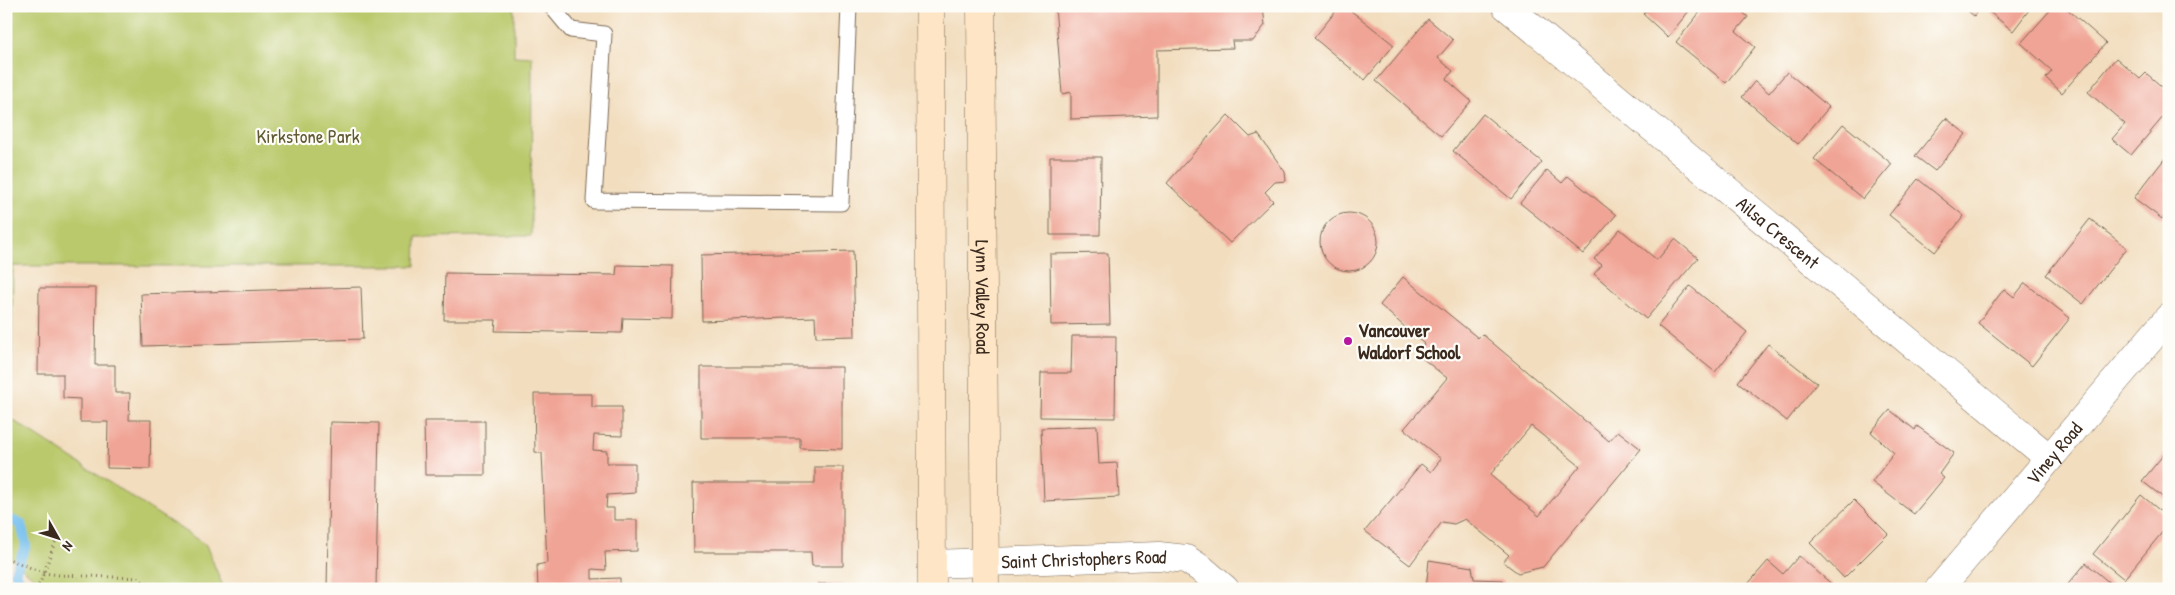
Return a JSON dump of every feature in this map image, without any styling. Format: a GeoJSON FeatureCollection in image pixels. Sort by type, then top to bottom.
{"type":"FeatureCollection","features":[{"type":"Feature","properties":{"kind":"main road"},"geometry":{"type":"LineString","coordinates":[[930,6],[933,576]]}},
{"type":"Feature","properties":{"kind":"main road","name":"Lynn Valley Road"},"geometry":{"type":"LineString","coordinates":[[981,6],[985,589]]}},
{"type":"Feature","properties":{"kind":"street","name":"Ailsa Crescent"},"geometry":{"type":"LineString","coordinates":[[1506,6],[2049,458]]}},
{"type":"Feature","properties":{"kind":"street","name":"Viney Road"},"geometry":{"type":"LineString","coordinates":[[1939,589],[2169,317]]}},
{"type":"Feature","properties":{"kind":"street","name":"Saint Christophers Road"},"geometry":{"type":"LineString","coordinates":[[933,576],[985,561],[1159,556],[1186,559],[1203,570],[1224,589]]}},
{"type":"Feature","properties":{"kind":"lane"},"geometry":{"type":"LineString","coordinates":[[551,6],[571,30],[604,34],[594,201],[841,203],[849,6]]}},
{"type":"Feature","properties":{"kind":"path"},"geometry":{"type":"LineString","coordinates":[[36,589],[60,529]]}},
{"type":"Feature","properties":{"kind":"path"},"geometry":{"type":"LineString","coordinates":[[6,558],[44,573],[139,578],[150,589]]}},
{"type":"Feature","properties":{"kind":"green space","name":"Kirkstone Park"},"geometry":{"type":"Polygon","coordinates":[[[6,6],[514,6],[514,56],[532,57],[531,236],[416,237],[415,266],[13,266],[11,419],[206,545],[224,589],[47,589],[6,554],[6,6]]]}},
{"type":"Feature","properties":{"kind":"building"},"geometry":{"type":"Polygon","coordinates":[[[1055,6],[1263,6],[1265,25],[1253,41],[1232,41],[1233,48],[1157,50],[1157,116],[1071,119],[1071,92],[1062,94],[1055,6]]]}},
{"type":"Feature","properties":{"kind":"building"},"geometry":{"type":"Polygon","coordinates":[[[1340,6],[1345,6],[1394,45],[1365,80],[1314,38],[1340,6]]]}},
{"type":"Feature","properties":{"kind":"building"},"geometry":{"type":"Polygon","coordinates":[[[1649,6],[1693,6],[1668,37],[1643,14],[1649,6]]]}},
{"type":"Feature","properties":{"kind":"building"},"geometry":{"type":"Polygon","coordinates":[[[1705,6],[1736,6],[1748,17],[1736,31],[1755,47],[1726,83],[1676,42],[1705,6]]]}},
{"type":"Feature","properties":{"kind":"building"},"geometry":{"type":"Polygon","coordinates":[[[1962,6],[1981,6],[1974,16],[1962,6]]]}},
{"type":"Feature","properties":{"kind":"building"},"geometry":{"type":"Polygon","coordinates":[[[1982,6],[2032,6],[2013,31],[1982,6]]]}},
{"type":"Feature","properties":{"kind":"building"},"geometry":{"type":"Polygon","coordinates":[[[2054,6],[2064,6],[2106,43],[2062,93],[2046,78],[2052,71],[2021,43],[2054,6]]]}},
{"type":"Feature","properties":{"kind":"building"},"geometry":{"type":"Polygon","coordinates":[[[1428,19],[1453,40],[1438,58],[1453,71],[1446,79],[1471,101],[1441,136],[1376,81],[1428,19]]]}},
{"type":"Feature","properties":{"kind":"building"},"geometry":{"type":"Polygon","coordinates":[[[2116,58],[2140,79],[2146,73],[2169,93],[2169,110],[2131,155],[2112,139],[2125,124],[2088,92],[2116,58]]]}},
{"type":"Feature","properties":{"kind":"building"},"geometry":{"type":"Polygon","coordinates":[[[1787,72],[1829,107],[1798,144],[1742,97],[1755,81],[1769,93],[1787,72]]]}},
{"type":"Feature","properties":{"kind":"building"},"geometry":{"type":"Polygon","coordinates":[[[1483,114],[1542,162],[1511,199],[1453,151],[1483,114]]]}},
{"type":"Feature","properties":{"kind":"building"},"geometry":{"type":"Polygon","coordinates":[[[1228,115],[1250,137],[1258,134],[1285,172],[1286,181],[1275,182],[1265,192],[1273,201],[1230,243],[1167,183],[1228,115]]]}},
{"type":"Feature","properties":{"kind":"building"},"geometry":{"type":"Polygon","coordinates":[[[1946,118],[1966,134],[1935,171],[1915,156],[1946,118]]]}},
{"type":"Feature","properties":{"kind":"building"},"geometry":{"type":"Polygon","coordinates":[[[1843,124],[1892,164],[1863,199],[1814,159],[1843,124]]]}},
{"type":"Feature","properties":{"kind":"building"},"geometry":{"type":"Polygon","coordinates":[[[2169,153],[2169,210],[2162,219],[2134,198],[2169,153]]]}},
{"type":"Feature","properties":{"kind":"building"},"geometry":{"type":"Polygon","coordinates":[[[1050,157],[1101,157],[1100,235],[1050,235],[1050,157]]]}},
{"type":"Feature","properties":{"kind":"building"},"geometry":{"type":"Polygon","coordinates":[[[1547,170],[1562,183],[1568,176],[1616,215],[1583,254],[1520,203],[1547,170]]]}},
{"type":"Feature","properties":{"kind":"building"},"geometry":{"type":"Polygon","coordinates":[[[1918,179],[1964,216],[1935,252],[1889,215],[1918,179]]]}},
{"type":"Feature","properties":{"kind":"building"},"geometry":{"type":"Polygon","coordinates":[[[1349,213],[1365,218],[1373,226],[1378,242],[1373,258],[1365,266],[1349,271],[1333,266],[1325,258],[1320,242],[1325,226],[1333,218],[1349,213]]]}},
{"type":"Feature","properties":{"kind":"building"},"geometry":{"type":"Polygon","coordinates":[[[2090,219],[2127,248],[2083,304],[2046,275],[2090,219]]]}},
{"type":"Feature","properties":{"kind":"building"},"geometry":{"type":"Polygon","coordinates":[[[1620,229],[1657,260],[1675,239],[1698,258],[1646,319],[1594,274],[1602,265],[1594,259],[1620,229]]]}},
{"type":"Feature","properties":{"kind":"building"},"geometry":{"type":"Polygon","coordinates":[[[853,251],[855,336],[816,337],[815,317],[702,321],[701,255],[853,251]]]}},
{"type":"Feature","properties":{"kind":"building"},"geometry":{"type":"Polygon","coordinates":[[[1108,253],[1110,324],[1051,325],[1050,254],[1108,253]]]}},
{"type":"Feature","properties":{"kind":"building"},"geometry":{"type":"Polygon","coordinates":[[[617,265],[673,266],[672,319],[623,318],[622,333],[495,331],[496,320],[444,320],[445,273],[616,275],[617,265]]]}},
{"type":"Feature","properties":{"kind":"building"},"geometry":{"type":"Polygon","coordinates":[[[1403,277],[1478,338],[1482,334],[1609,441],[1618,431],[1641,449],[1543,567],[1518,573],[1503,562],[1509,555],[1465,519],[1454,524],[1442,522],[1410,565],[1365,531],[1421,464],[1431,472],[1441,459],[1404,429],[1447,378],[1417,354],[1424,344],[1380,305],[1403,277]],[[1531,426],[1490,475],[1539,516],[1580,466],[1531,426]]]}},
{"type":"Feature","properties":{"kind":"building"},"geometry":{"type":"Polygon","coordinates":[[[2025,283],[2070,318],[2032,366],[1978,323],[2004,289],[2014,297],[2025,283]]]}},
{"type":"Feature","properties":{"kind":"building"},"geometry":{"type":"Polygon","coordinates":[[[1690,286],[1747,332],[1715,372],[1658,326],[1690,286]]]}},
{"type":"Feature","properties":{"kind":"building"},"geometry":{"type":"Polygon","coordinates":[[[361,287],[363,339],[143,346],[141,294],[361,287]]]}},
{"type":"Feature","properties":{"kind":"building"},"geometry":{"type":"Polygon","coordinates":[[[39,288],[96,288],[95,365],[115,365],[115,393],[130,393],[129,420],[151,420],[150,469],[107,468],[108,422],[80,422],[80,399],[63,398],[63,374],[38,374],[39,288]]]}},
{"type":"Feature","properties":{"kind":"building"},"geometry":{"type":"Polygon","coordinates":[[[1072,336],[1116,336],[1115,418],[1040,417],[1041,373],[1071,373],[1072,336]]]}},
{"type":"Feature","properties":{"kind":"building"},"geometry":{"type":"Polygon","coordinates":[[[1768,344],[1817,383],[1787,421],[1738,382],[1768,344]]]}},
{"type":"Feature","properties":{"kind":"building"},"geometry":{"type":"Polygon","coordinates":[[[701,367],[842,367],[842,449],[800,448],[800,438],[701,438],[701,367]]]}},
{"type":"Feature","properties":{"kind":"building"},"geometry":{"type":"Polygon","coordinates":[[[534,394],[592,394],[592,407],[622,407],[622,436],[594,435],[593,450],[607,451],[607,463],[635,463],[635,493],[607,495],[606,508],[614,508],[614,520],[637,520],[637,551],[605,552],[606,570],[592,569],[592,579],[620,578],[620,589],[538,589],[537,565],[547,563],[542,453],[535,452],[534,394]]]}},
{"type":"Feature","properties":{"kind":"building"},"geometry":{"type":"Polygon","coordinates":[[[1890,410],[1915,430],[1917,426],[1954,453],[1939,474],[1944,478],[1914,514],[1872,482],[1894,453],[1871,432],[1890,410]]]}},
{"type":"Feature","properties":{"kind":"building"},"geometry":{"type":"Polygon","coordinates":[[[424,421],[485,421],[485,475],[425,475],[424,421]]]}},
{"type":"Feature","properties":{"kind":"building"},"geometry":{"type":"Polygon","coordinates":[[[330,422],[379,423],[376,589],[327,589],[330,422]]]}},
{"type":"Feature","properties":{"kind":"building"},"geometry":{"type":"Polygon","coordinates":[[[1097,426],[1099,464],[1117,463],[1119,497],[1044,501],[1041,428],[1097,426]]]}},
{"type":"Feature","properties":{"kind":"building"},"geometry":{"type":"Polygon","coordinates":[[[2169,448],[2169,502],[2142,481],[2169,448]]]}},
{"type":"Feature","properties":{"kind":"building"},"geometry":{"type":"Polygon","coordinates":[[[815,467],[843,467],[843,566],[812,566],[811,552],[694,552],[693,483],[815,483],[815,467]]]}},
{"type":"Feature","properties":{"kind":"building"},"geometry":{"type":"Polygon","coordinates":[[[2141,495],[2169,518],[2169,524],[2124,579],[2093,554],[2141,495]]]}},
{"type":"Feature","properties":{"kind":"building"},"geometry":{"type":"Polygon","coordinates":[[[1854,500],[1888,534],[1844,578],[1810,543],[1854,500]]]}},
{"type":"Feature","properties":{"kind":"building"},"geometry":{"type":"Polygon","coordinates":[[[1799,556],[1835,587],[1834,589],[1753,589],[1748,584],[1768,561],[1783,574],[1799,556]]]}},
{"type":"Feature","properties":{"kind":"building"},"geometry":{"type":"Polygon","coordinates":[[[1429,560],[1472,567],[1474,579],[1503,580],[1507,589],[1426,589],[1429,560]]]}},
{"type":"Feature","properties":{"kind":"building"},"geometry":{"type":"Polygon","coordinates":[[[2086,563],[2117,589],[2064,589],[2086,563]]]}},
{"type":"Feature","properties":{"kind":"building"},"geometry":{"type":"Polygon","coordinates":[[[818,584],[844,584],[844,589],[819,589],[818,584]]]}},
{"type":"Feature","properties":{"kind":"waterway"},"geometry":{"type":"LineString","coordinates":[[6,518],[21,524],[26,545],[15,572],[21,583],[46,589]]}},
{"type":"Feature","properties":{"kind":"place","name":"Vancouver Waldorf School"},"geometry":{"type":"Point","coordinates":[1348,341]}}]}
